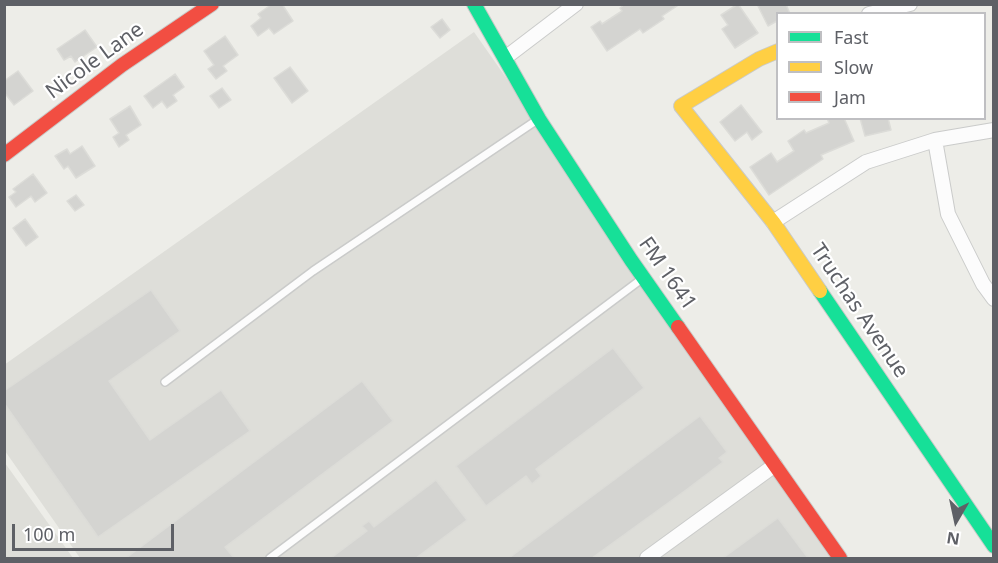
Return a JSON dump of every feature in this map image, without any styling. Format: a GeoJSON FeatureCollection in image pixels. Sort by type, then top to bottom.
{"type":"FeatureCollection","features":[{"type":"Feature","properties":{"kind":"street","name":"Nicole Lane"},"geometry":{"type":"LineString","coordinates":[[4,155],[122,65],[212,4]]}},
{"type":"Feature","properties":{"kind":"street","name":"FM 1641"},"geometry":{"type":"LineString","coordinates":[[474,4],[539,119],[643,278],[840,558]]}},
{"type":"Feature","properties":{"kind":"street"},"geometry":{"type":"LineString","coordinates":[[505,58],[576,4]]}},
{"type":"Feature","properties":{"kind":"street"},"geometry":{"type":"LineString","coordinates":[[877,12],[910,4]]}},
{"type":"Feature","properties":{"kind":"street","name":"Truchas Avenue"},"geometry":{"type":"LineString","coordinates":[[776,52],[681,106],[774,222],[993,546]]}},
{"type":"Feature","properties":{"kind":"street"},"geometry":{"type":"LineString","coordinates":[[774,222],[866,162],[935,140],[993,130]]}},
{"type":"Feature","properties":{"kind":"street"},"geometry":{"type":"LineString","coordinates":[[935,140],[948,214],[982,284],[993,299]]}},
{"type":"Feature","properties":{"kind":"street"},"geometry":{"type":"LineString","coordinates":[[648,558],[776,465]]}},
{"type":"Feature","properties":{"kind":"lane"},"geometry":{"type":"LineString","coordinates":[[165,382],[313,271],[539,119]]}},
{"type":"Feature","properties":{"kind":"lane"},"geometry":{"type":"LineString","coordinates":[[270,558],[643,278]]}},
{"type":"Feature","properties":{"kind":"shaded area"},"geometry":{"type":"Polygon","coordinates":[[[474,32],[843,558],[80,558],[5,451],[4,365],[474,32]]]}},
{"type":"Feature","properties":{"kind":"shaded area"},"geometry":{"type":"Polygon","coordinates":[[[5,463],[73,558],[5,558],[5,463]]]}},
{"type":"Feature","properties":{"kind":"building"},"geometry":{"type":"Polygon","coordinates":[[[272,4],[282,4],[293,21],[274,34],[269,28],[258,36],[251,26],[261,18],[258,14],[272,4]]]}},
{"type":"Feature","properties":{"kind":"building"},"geometry":{"type":"Polygon","coordinates":[[[625,4],[680,4],[662,16],[664,19],[643,33],[640,29],[607,51],[591,27],[600,21],[602,24],[622,11],[620,8],[625,4]]]}},
{"type":"Feature","properties":{"kind":"building"},"geometry":{"type":"Polygon","coordinates":[[[738,4],[758,33],[735,48],[722,29],[728,25],[721,15],[738,4]]]}},
{"type":"Feature","properties":{"kind":"building"},"geometry":{"type":"Polygon","coordinates":[[[757,4],[786,4],[789,12],[776,12],[776,22],[768,26],[757,4]]]}},
{"type":"Feature","properties":{"kind":"building"},"geometry":{"type":"Polygon","coordinates":[[[442,19],[450,30],[440,38],[431,27],[442,19]]]}},
{"type":"Feature","properties":{"kind":"building"},"geometry":{"type":"Polygon","coordinates":[[[85,30],[97,47],[75,62],[71,56],[64,60],[57,49],[85,30]]]}},
{"type":"Feature","properties":{"kind":"building"},"geometry":{"type":"Polygon","coordinates":[[[225,36],[238,55],[223,66],[227,71],[216,79],[208,69],[214,65],[204,51],[225,36]]]}},
{"type":"Feature","properties":{"kind":"building"},"geometry":{"type":"Polygon","coordinates":[[[290,67],[308,91],[292,103],[274,78],[290,67]]]}},
{"type":"Feature","properties":{"kind":"building"},"geometry":{"type":"Polygon","coordinates":[[[18,71],[33,91],[14,105],[4,92],[4,81],[18,71]]]}},
{"type":"Feature","properties":{"kind":"building"},"geometry":{"type":"Polygon","coordinates":[[[175,74],[184,87],[173,95],[177,101],[167,108],[162,101],[153,108],[144,96],[175,74]]]}},
{"type":"Feature","properties":{"kind":"building"},"geometry":{"type":"Polygon","coordinates":[[[222,88],[231,100],[219,108],[210,96],[222,88]]]}},
{"type":"Feature","properties":{"kind":"building"},"geometry":{"type":"Polygon","coordinates":[[[741,105],[762,132],[752,140],[747,132],[735,141],[720,122],[741,105]]]}},
{"type":"Feature","properties":{"kind":"building"},"geometry":{"type":"Polygon","coordinates":[[[130,106],[141,125],[126,135],[129,140],[119,147],[113,137],[119,133],[110,119],[130,106]]]}},
{"type":"Feature","properties":{"kind":"building"},"geometry":{"type":"Polygon","coordinates":[[[828,120],[845,120],[854,141],[821,155],[823,159],[769,195],[750,167],[771,153],[777,162],[794,151],[788,141],[804,130],[806,133],[829,123],[828,120]]]}},
{"type":"Feature","properties":{"kind":"building"},"geometry":{"type":"Polygon","coordinates":[[[861,120],[888,120],[891,130],[865,136],[861,120]]]}},
{"type":"Feature","properties":{"kind":"building"},"geometry":{"type":"Polygon","coordinates":[[[82,146],[95,166],[76,178],[68,166],[64,169],[55,156],[67,149],[70,154],[82,146]]]}},
{"type":"Feature","properties":{"kind":"building"},"geometry":{"type":"Polygon","coordinates":[[[33,174],[47,193],[35,202],[31,196],[16,207],[9,197],[16,192],[13,189],[33,174]]]}},
{"type":"Feature","properties":{"kind":"building"},"geometry":{"type":"Polygon","coordinates":[[[76,195],[84,205],[75,211],[67,201],[76,195]]]}},
{"type":"Feature","properties":{"kind":"building"},"geometry":{"type":"Polygon","coordinates":[[[25,219],[38,237],[26,246],[13,228],[25,219]]]}},
{"type":"Feature","properties":{"kind":"building"},"geometry":{"type":"Polygon","coordinates":[[[151,290],[180,331],[109,381],[150,440],[221,390],[250,431],[98,537],[4,403],[4,391],[151,290]]]}},
{"type":"Feature","properties":{"kind":"building"},"geometry":{"type":"Polygon","coordinates":[[[613,348],[644,388],[536,469],[541,476],[532,484],[526,476],[486,506],[456,466],[613,348]]]}},
{"type":"Feature","properties":{"kind":"building"},"geometry":{"type":"Polygon","coordinates":[[[362,381],[393,421],[225,547],[234,558],[126,558],[362,381]]]}},
{"type":"Feature","properties":{"kind":"building"},"geometry":{"type":"Polygon","coordinates":[[[700,416],[727,452],[719,458],[723,462],[686,490],[592,558],[509,558],[700,416]]]}},
{"type":"Feature","properties":{"kind":"building"},"geometry":{"type":"Polygon","coordinates":[[[436,480],[467,520],[416,558],[331,558],[367,531],[362,526],[369,521],[374,527],[436,480]]]}},
{"type":"Feature","properties":{"kind":"building"},"geometry":{"type":"Polygon","coordinates":[[[778,518],[808,558],[723,558],[778,518]]]}},
{"type":"Feature","properties":{"kind":"traffic: fast"},"geometry":{"type":"LineString","coordinates":[[474,4],[539,119],[631,260],[678,327]]}},
{"type":"Feature","properties":{"kind":"traffic: fast"},"geometry":{"type":"LineString","coordinates":[[820,291],[994,546]]}},
{"type":"Feature","properties":{"kind":"traffic: slow"},"geometry":{"type":"LineString","coordinates":[[776,52],[759,59],[681,106],[773,222],[820,291]]}},
{"type":"Feature","properties":{"kind":"traffic: jam"},"geometry":{"type":"LineString","coordinates":[[4,155],[122,65],[212,4]]}},
{"type":"Feature","properties":{"kind":"traffic: jam"},"geometry":{"type":"LineString","coordinates":[[678,327],[840,558]]}}]}
